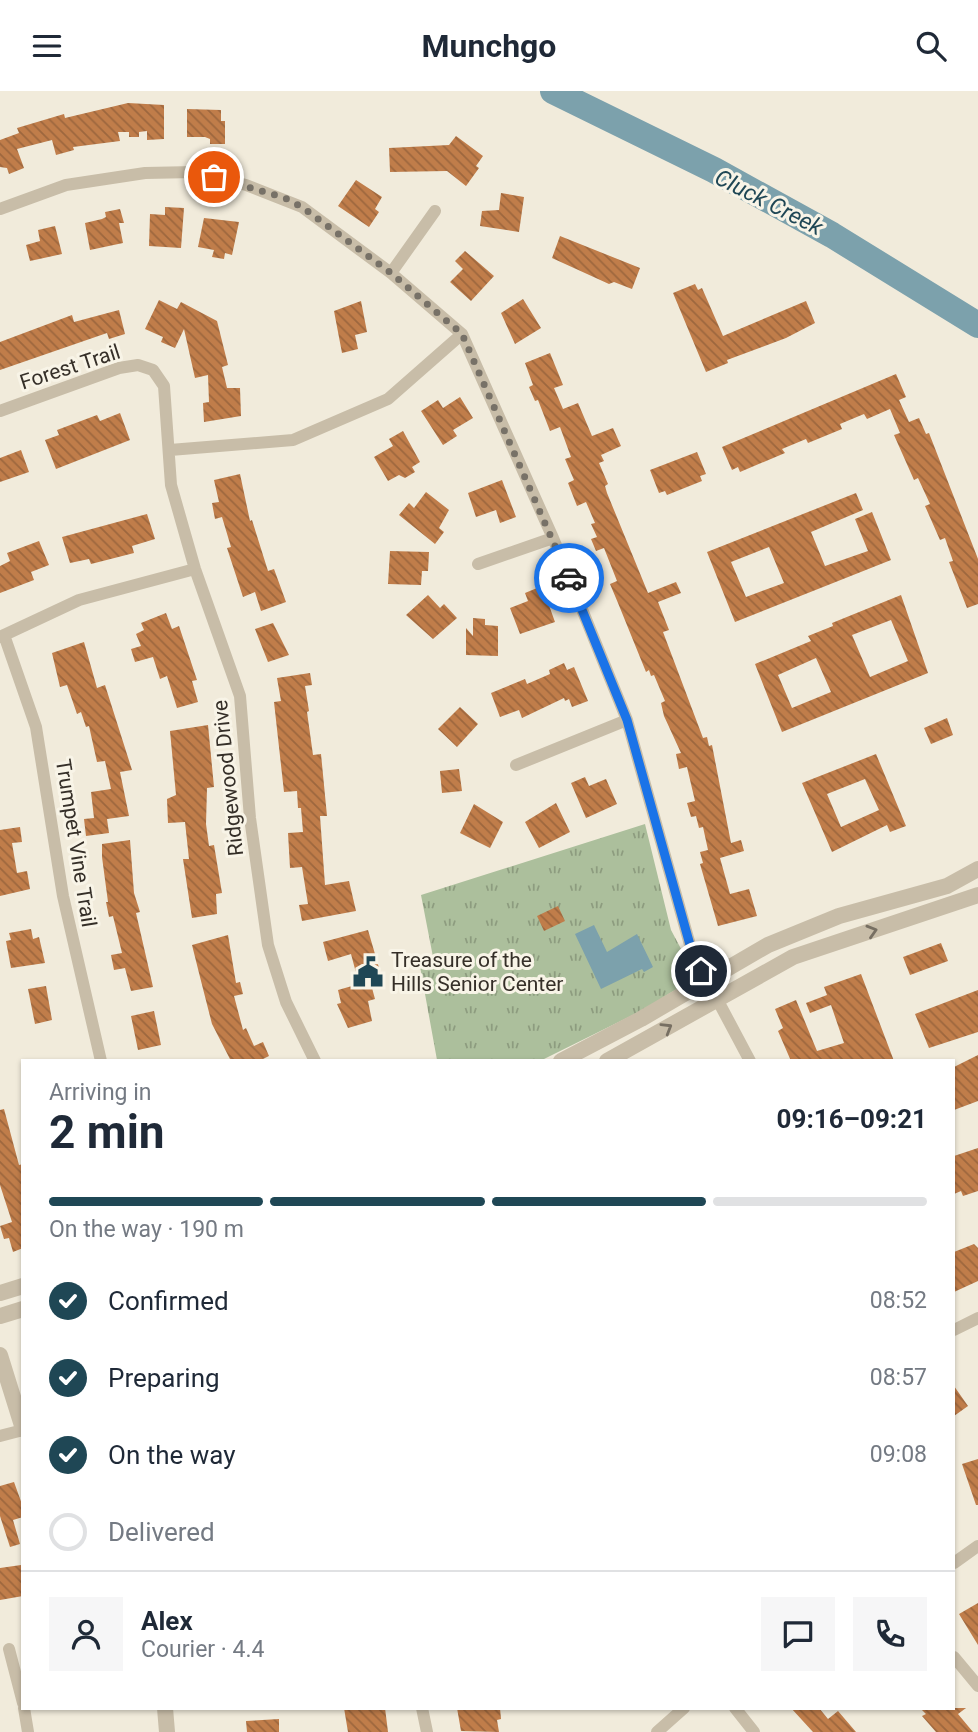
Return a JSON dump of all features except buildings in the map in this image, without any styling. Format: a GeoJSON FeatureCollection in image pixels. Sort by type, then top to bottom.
{"type":"FeatureCollection","features":[{"type":"Feature","properties":{"kind":"street"},"geometry":{"type":"LineString","coordinates":[[0,209],[66,185],[145,173],[195,172],[293,202],[391,273],[462,334],[553,538],[627,720],[692,952],[749,1059]]}},
{"type":"Feature","properties":{"kind":"street"},"geometry":{"type":"LineString","coordinates":[[391,273],[435,211]]}},
{"type":"Feature","properties":{"kind":"street"},"geometry":{"type":"LineString","coordinates":[[170,450],[293,440],[388,399],[462,334]]}},
{"type":"Feature","properties":{"kind":"street","name":"Forest Trail"},"geometry":{"type":"LineString","coordinates":[[0,411],[119,368],[138,365],[153,370]]}},
{"type":"Feature","properties":{"kind":"street","name":"Ridgewood Drive"},"geometry":{"type":"LineString","coordinates":[[153,370],[164,386],[171,485],[195,569],[240,696],[250,818],[268,945],[286,1002],[314,1059]]}},
{"type":"Feature","properties":{"kind":"street"},"geometry":{"type":"LineString","coordinates":[[478,564],[553,538]]}},
{"type":"Feature","properties":{"kind":"street"},"geometry":{"type":"LineString","coordinates":[[2,636],[79,600],[195,569]]}},
{"type":"Feature","properties":{"kind":"street","name":"Trumpet Vine Trail"},"geometry":{"type":"LineString","coordinates":[[2,636],[36,727],[63,896],[101,1059]]}},
{"type":"Feature","properties":{"kind":"street"},"geometry":{"type":"LineString","coordinates":[[516,765],[627,720]]}},
{"type":"Feature","properties":{"kind":"street"},"geometry":{"type":"LineString","coordinates":[[565,1059],[707,982],[768,945],[800,930],[947,885],[978,869]]}},
{"type":"Feature","properties":{"kind":"street"},"geometry":{"type":"LineString","coordinates":[[611,1059],[793,957],[978,895]]}},
{"type":"Feature","properties":{"kind":"street"},"geometry":{"type":"LineString","coordinates":[[0,1293],[21,1287]]}},
{"type":"Feature","properties":{"kind":"street"},"geometry":{"type":"LineString","coordinates":[[0,1316],[21,1310]]}},
{"type":"Feature","properties":{"kind":"street"},"geometry":{"type":"LineString","coordinates":[[955,1330],[978,1318]]}},
{"type":"Feature","properties":{"kind":"street"},"geometry":{"type":"LineString","coordinates":[[0,1355],[21,1423]]}},
{"type":"Feature","properties":{"kind":"street"},"geometry":{"type":"LineString","coordinates":[[0,1436],[21,1430]]}},
{"type":"Feature","properties":{"kind":"street"},"geometry":{"type":"LineString","coordinates":[[955,1562],[978,1546]]}},
{"type":"Feature","properties":{"kind":"street"},"geometry":{"type":"LineString","coordinates":[[9,1649],[21,1698]]}},
{"type":"Feature","properties":{"kind":"street"},"geometry":{"type":"LineString","coordinates":[[955,1658],[978,1686]]}},
{"type":"Feature","properties":{"kind":"street"},"geometry":{"type":"LineString","coordinates":[[24,1710],[29,1732]]}},
{"type":"Feature","properties":{"kind":"street"},"geometry":{"type":"LineString","coordinates":[[165,1710],[167,1732]]}},
{"type":"Feature","properties":{"kind":"street"},"geometry":{"type":"LineString","coordinates":[[422,1710],[427,1732]]}},
{"type":"Feature","properties":{"kind":"street"},"geometry":{"type":"LineString","coordinates":[[657,1732],[682,1710]]}},
{"type":"Feature","properties":{"kind":"street"},"geometry":{"type":"LineString","coordinates":[[737,1710],[754,1732]]}},
{"type":"Feature","properties":{"kind":"green space"},"geometry":{"type":"Polygon","coordinates":[[[645,824],[671,930],[696,977],[643,1010],[544,1059],[437,1059],[419,961],[433,957],[421,895],[645,824]]]}},
{"type":"Feature","properties":{"kind":"water"},"geometry":{"type":"Polygon","coordinates":[[[594,925],[607,952],[637,934],[653,967],[644,972],[642,969],[601,989],[575,934],[594,925]]]}},
{"type":"Feature","properties":{"kind":"waterway","name":"Cluck Creek"},"geometry":{"type":"LineString","coordinates":[[553,91],[714,170],[832,235],[978,325]]}},
{"type":"Feature","properties":{"kind":"way so far"},"geometry":{"type":"LineString","coordinates":[[214,177],[285,198],[302,207],[391,273],[462,334],[569,578]]}},
{"type":"Feature","properties":{"kind":"place","name":"Treasure of the Hills Senior Center"},"geometry":{"type":"Point","coordinates":[368,972]}},
{"type":"Feature","properties":{"kind":"route"},"geometry":{"type":"LineString","coordinates":[[569,578],[627,720],[692,952],[701,971]]}}]}
